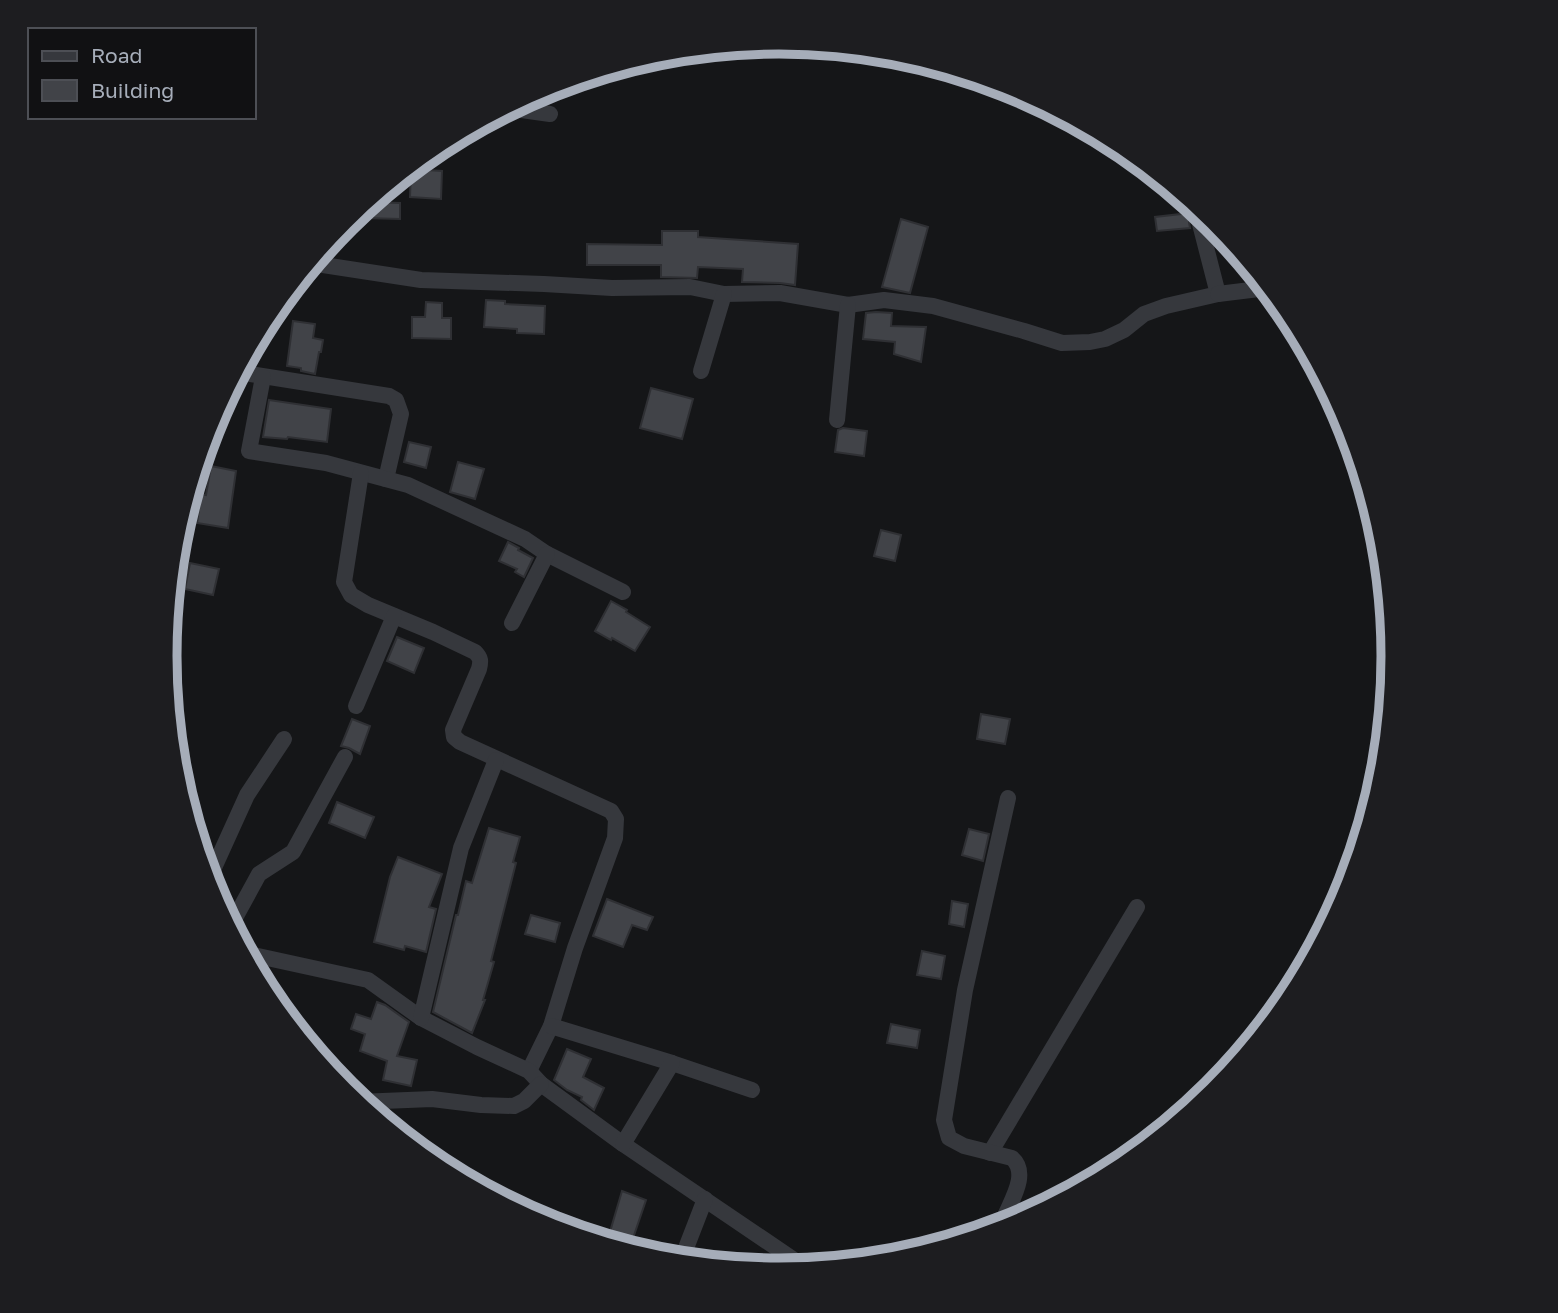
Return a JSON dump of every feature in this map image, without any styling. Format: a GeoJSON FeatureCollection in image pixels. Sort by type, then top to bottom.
{"type":"FeatureCollection","features":[{"type":"Feature","properties":{"kind":"street"},"geometry":{"type":"LineString","coordinates":[[525,111],[550,114]]}},
{"type":"Feature","properties":{"kind":"street"},"geometry":{"type":"LineString","coordinates":[[1204,230],[1218,294]]}},
{"type":"Feature","properties":{"kind":"street"},"geometry":{"type":"LineString","coordinates":[[321,266],[421,280],[612,288],[690,287],[724,294],[780,293],[848,304],[884,300],[933,306],[1062,343],[1105,340],[1124,331],[1144,314],[1166,306],[1218,294],[1256,289]]}},
{"type":"Feature","properties":{"kind":"street"},"geometry":{"type":"LineString","coordinates":[[701,372],[724,294]]}},
{"type":"Feature","properties":{"kind":"street"},"geometry":{"type":"LineString","coordinates":[[837,420],[848,304]]}},
{"type":"Feature","properties":{"kind":"street"},"geometry":{"type":"LineString","coordinates":[[247,374],[389,396],[396,400],[401,414],[386,479]]}},
{"type":"Feature","properties":{"kind":"street"},"geometry":{"type":"LineString","coordinates":[[262,377],[249,451],[326,463],[408,485],[525,539],[547,554],[623,592]]}},
{"type":"Feature","properties":{"kind":"street"},"geometry":{"type":"LineString","coordinates":[[361,472],[344,582],[351,594],[368,605],[454,642],[479,656],[479,668],[453,730],[454,737],[496,760],[611,811],[616,819],[615,838],[575,948],[551,1026],[529,1071]]}},
{"type":"Feature","properties":{"kind":"street"},"geometry":{"type":"LineString","coordinates":[[512,623],[547,554]]}},
{"type":"Feature","properties":{"kind":"street"},"geometry":{"type":"LineString","coordinates":[[356,706],[394,616]]}},
{"type":"Feature","properties":{"kind":"street"},"geometry":{"type":"LineString","coordinates":[[215,866],[247,795],[284,739]]}},
{"type":"Feature","properties":{"kind":"street"},"geometry":{"type":"LineString","coordinates":[[236,916],[259,874],[293,852],[345,757]]}},
{"type":"Feature","properties":{"kind":"street"},"geometry":{"type":"LineString","coordinates":[[421,1018],[461,848],[496,760]]}},
{"type":"Feature","properties":{"kind":"street"},"geometry":{"type":"LineString","coordinates":[[1008,798],[965,990],[944,1120],[949,1138],[964,1146],[1012,1158],[1017,1163],[1021,1176],[1012,1212]]}},
{"type":"Feature","properties":{"kind":"street"},"geometry":{"type":"LineString","coordinates":[[990,1153],[1137,907]]}},
{"type":"Feature","properties":{"kind":"street"},"geometry":{"type":"LineString","coordinates":[[256,956],[368,981],[421,1018],[477,1048],[529,1071],[541,1084],[623,1144],[792,1258]]}},
{"type":"Feature","properties":{"kind":"street"},"geometry":{"type":"LineString","coordinates":[[551,1026],[752,1090]]}},
{"type":"Feature","properties":{"kind":"street"},"geometry":{"type":"LineString","coordinates":[[623,1144],[672,1063]]}},
{"type":"Feature","properties":{"kind":"street"},"geometry":{"type":"LineString","coordinates":[[374,1101],[432,1099],[514,1106],[524,1101],[541,1084]]}},
{"type":"Feature","properties":{"kind":"street"},"geometry":{"type":"LineString","coordinates":[[685,1251],[705,1199]]}},
{"type":"Feature","properties":{"kind":"building"},"geometry":{"type":"Polygon","coordinates":[[[425,170],[442,171],[441,199],[410,197],[412,179],[425,170]]]}},
{"type":"Feature","properties":{"kind":"building"},"geometry":{"type":"Polygon","coordinates":[[[384,202],[400,203],[400,219],[367,218],[384,202]]]}},
{"type":"Feature","properties":{"kind":"building"},"geometry":{"type":"Polygon","coordinates":[[[1186,213],[1190,217],[1190,228],[1157,231],[1155,217],[1186,213]]]}},
{"type":"Feature","properties":{"kind":"building"},"geometry":{"type":"Polygon","coordinates":[[[901,219],[928,227],[910,293],[882,287],[901,219]]]}},
{"type":"Feature","properties":{"kind":"building"},"geometry":{"type":"Polygon","coordinates":[[[662,231],[698,231],[698,237],[798,244],[795,285],[742,282],[743,269],[698,267],[697,278],[661,277],[661,265],[587,265],[587,244],[662,245],[662,231]]]}},
{"type":"Feature","properties":{"kind":"building"},"geometry":{"type":"Polygon","coordinates":[[[486,300],[545,306],[544,334],[517,333],[517,329],[484,327],[486,300]]]}},
{"type":"Feature","properties":{"kind":"building"},"geometry":{"type":"Polygon","coordinates":[[[426,302],[442,303],[442,318],[451,318],[451,339],[412,338],[412,317],[425,317],[426,302]]]}},
{"type":"Feature","properties":{"kind":"building"},"geometry":{"type":"Polygon","coordinates":[[[866,313],[892,313],[891,326],[926,327],[921,362],[894,354],[895,342],[863,339],[866,313]]]}},
{"type":"Feature","properties":{"kind":"building"},"geometry":{"type":"Polygon","coordinates":[[[293,321],[315,324],[313,338],[323,340],[315,374],[287,366],[293,321]]]}},
{"type":"Feature","properties":{"kind":"building"},"geometry":{"type":"Polygon","coordinates":[[[651,388],[693,399],[682,439],[640,428],[651,388]]]}},
{"type":"Feature","properties":{"kind":"building"},"geometry":{"type":"Polygon","coordinates":[[[269,400],[331,409],[327,442],[263,437],[269,400]]]}},
{"type":"Feature","properties":{"kind":"building"},"geometry":{"type":"Polygon","coordinates":[[[843,428],[867,431],[864,456],[835,452],[838,430],[843,428]]]}},
{"type":"Feature","properties":{"kind":"building"},"geometry":{"type":"Polygon","coordinates":[[[409,442],[431,447],[426,468],[404,462],[409,442]]]}},
{"type":"Feature","properties":{"kind":"building"},"geometry":{"type":"Polygon","coordinates":[[[458,462],[484,469],[475,499],[450,492],[458,462]]]}},
{"type":"Feature","properties":{"kind":"building"},"geometry":{"type":"Polygon","coordinates":[[[211,466],[236,471],[228,528],[197,523],[201,494],[206,495],[211,466]]]}},
{"type":"Feature","properties":{"kind":"building"},"geometry":{"type":"Polygon","coordinates":[[[881,530],[901,535],[895,561],[874,556],[881,530]]]}},
{"type":"Feature","properties":{"kind":"building"},"geometry":{"type":"Polygon","coordinates":[[[508,542],[533,558],[524,577],[515,572],[517,569],[499,561],[508,542]]]}},
{"type":"Feature","properties":{"kind":"building"},"geometry":{"type":"Polygon","coordinates":[[[190,563],[219,569],[213,595],[185,589],[190,563]]]}},
{"type":"Feature","properties":{"kind":"building"},"geometry":{"type":"Polygon","coordinates":[[[611,601],[650,627],[635,651],[595,631],[611,601]]]}},
{"type":"Feature","properties":{"kind":"building"},"geometry":{"type":"Polygon","coordinates":[[[397,637],[424,648],[414,673],[387,661],[397,637]]]}},
{"type":"Feature","properties":{"kind":"building"},"geometry":{"type":"Polygon","coordinates":[[[981,714],[1010,719],[1005,744],[977,739],[981,714]]]}},
{"type":"Feature","properties":{"kind":"building"},"geometry":{"type":"Polygon","coordinates":[[[352,719],[370,726],[360,754],[341,746],[352,719]]]}},
{"type":"Feature","properties":{"kind":"building"},"geometry":{"type":"Polygon","coordinates":[[[337,802],[374,817],[365,838],[329,823],[337,802]]]}},
{"type":"Feature","properties":{"kind":"building"},"geometry":{"type":"Polygon","coordinates":[[[489,828],[520,837],[491,961],[494,962],[485,1000],[472,1033],[433,1012],[466,881],[472,883],[489,828]]]}},
{"type":"Feature","properties":{"kind":"building"},"geometry":{"type":"Polygon","coordinates":[[[969,829],[989,834],[983,861],[962,855],[969,829]]]}},
{"type":"Feature","properties":{"kind":"building"},"geometry":{"type":"Polygon","coordinates":[[[398,857],[442,874],[429,907],[436,909],[426,952],[405,946],[404,950],[374,942],[390,877],[398,857]]]}},
{"type":"Feature","properties":{"kind":"building"},"geometry":{"type":"Polygon","coordinates":[[[607,899],[653,917],[647,930],[632,925],[623,947],[593,936],[607,899]]]}},
{"type":"Feature","properties":{"kind":"building"},"geometry":{"type":"Polygon","coordinates":[[[952,901],[968,904],[964,927],[949,924],[952,901]]]}},
{"type":"Feature","properties":{"kind":"building"},"geometry":{"type":"Polygon","coordinates":[[[531,915],[560,923],[555,942],[525,934],[531,915]]]}},
{"type":"Feature","properties":{"kind":"building"},"geometry":{"type":"Polygon","coordinates":[[[922,951],[945,956],[941,979],[917,975],[922,951]]]}},
{"type":"Feature","properties":{"kind":"building"},"geometry":{"type":"Polygon","coordinates":[[[377,1002],[409,1022],[397,1056],[417,1060],[411,1086],[383,1080],[387,1061],[360,1051],[365,1034],[351,1029],[356,1014],[371,1019],[377,1002]]]}},
{"type":"Feature","properties":{"kind":"building"},"geometry":{"type":"Polygon","coordinates":[[[891,1024],[920,1030],[917,1048],[887,1043],[891,1024]]]}},
{"type":"Feature","properties":{"kind":"building"},"geometry":{"type":"Polygon","coordinates":[[[567,1049],[591,1059],[583,1077],[604,1088],[594,1110],[581,1100],[582,1097],[554,1080],[567,1049]]]}},
{"type":"Feature","properties":{"kind":"building"},"geometry":{"type":"Polygon","coordinates":[[[622,1191],[646,1200],[632,1240],[609,1234],[622,1191]]]}}]}
